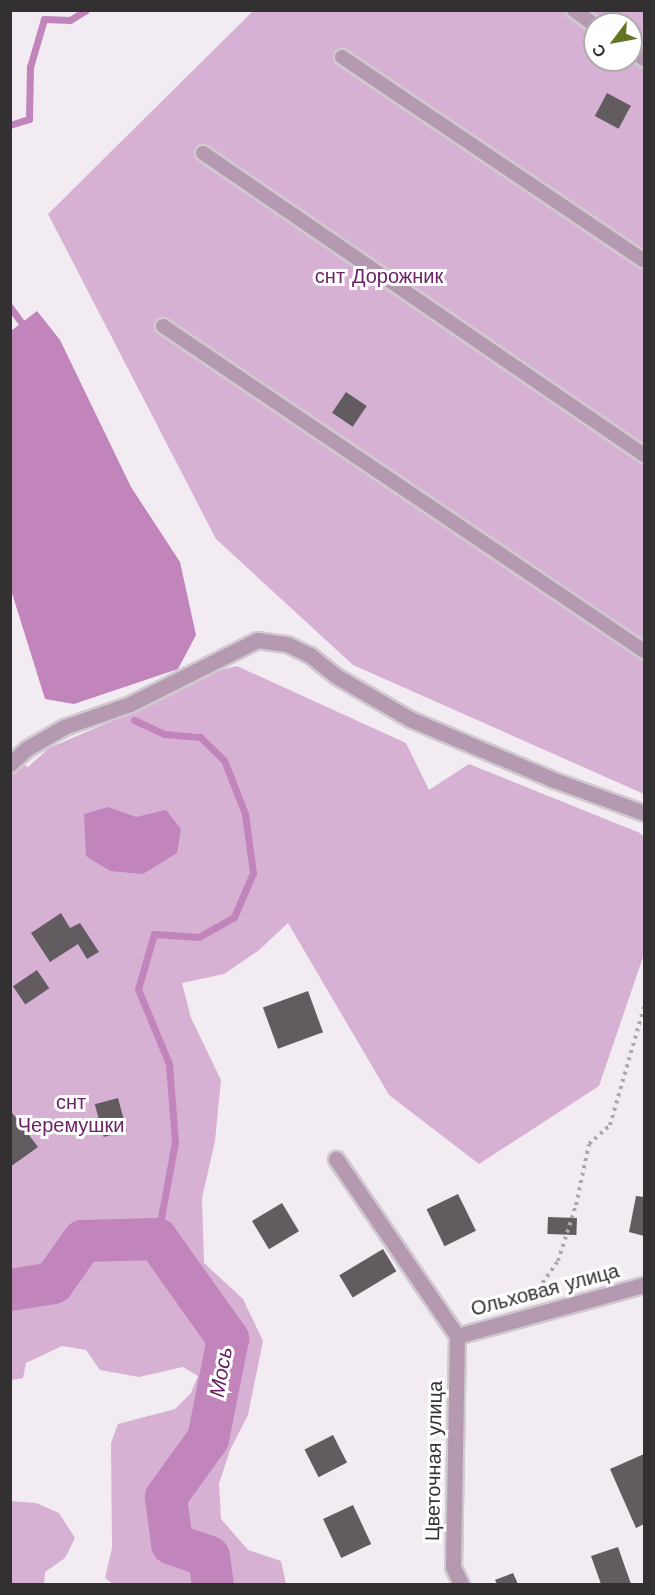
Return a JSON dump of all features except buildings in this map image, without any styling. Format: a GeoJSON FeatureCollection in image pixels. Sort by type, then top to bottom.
{"type":"FeatureCollection","features":[{"type":"Feature","properties":{"kind":"street"},"geometry":{"type":"LineString","coordinates":[[10,764],[26,748],[64,727],[130,704],[257,640],[287,644],[310,655],[336,676],[410,719],[554,780],[645,813]]}},
{"type":"Feature","properties":{"kind":"street"},"geometry":{"type":"LineString","coordinates":[[336,1159],[457,1336]]}},
{"type":"Feature","properties":{"kind":"street","name":"Ольховая улица"},"geometry":{"type":"LineString","coordinates":[[457,1336],[645,1285]]}},
{"type":"Feature","properties":{"kind":"street","name":"Цветочная улица"},"geometry":{"type":"LineString","coordinates":[[457,1336],[453,1567],[461,1584]]}},
{"type":"Feature","properties":{"kind":"lane"},"geometry":{"type":"LineString","coordinates":[[342,57],[645,261]]}},
{"type":"Feature","properties":{"kind":"lane"},"geometry":{"type":"LineString","coordinates":[[203,153],[645,455]]}},
{"type":"Feature","properties":{"kind":"lane"},"geometry":{"type":"LineString","coordinates":[[163,326],[645,651]]}},
{"type":"Feature","properties":{"kind":"path"},"geometry":{"type":"LineString","coordinates":[[511,1322],[558,1261],[576,1205],[589,1144],[610,1125],[645,1007]]}},
{"type":"Feature","properties":{"kind":"green space","name":"снт Дорожник"},"geometry":{"type":"Polygon","coordinates":[[[253,11],[644,11],[644,794],[353,665],[216,539],[48,214],[253,11]]]}},
{"type":"Feature","properties":{"kind":"green space","name":"снт Черемушки"},"geometry":{"type":"Polygon","coordinates":[[[237,666],[406,743],[429,790],[469,764],[640,833],[644,837],[644,954],[599,1086],[479,1164],[389,1095],[288,923],[258,951],[224,974],[182,983],[191,1018],[221,1080],[215,1141],[202,1198],[204,1263],[243,1299],[263,1341],[248,1415],[230,1450],[219,1484],[221,1519],[248,1550],[281,1561],[286,1584],[113,1584],[105,1578],[112,1548],[111,1443],[118,1424],[175,1409],[191,1393],[198,1376],[183,1367],[139,1377],[100,1370],[86,1350],[62,1346],[26,1363],[23,1378],[11,1380],[10,758],[28,767],[49,748],[168,697],[213,672],[237,666]]]}},
{"type":"Feature","properties":{"kind":"green space"},"geometry":{"type":"Polygon","coordinates":[[[10,1501],[36,1503],[59,1513],[75,1538],[65,1558],[45,1572],[44,1584],[11,1584],[10,1501]]]}},
{"type":"Feature","properties":{"kind":"shaded area"},"geometry":{"type":"Polygon","coordinates":[[[37,311],[60,340],[131,487],[180,562],[196,635],[178,669],[74,704],[45,699],[11,590],[11,331],[37,311]]]}},
{"type":"Feature","properties":{"kind":"shaded area"},"geometry":{"type":"Polygon","coordinates":[[[108,807],[136,817],[166,810],[181,829],[177,853],[143,874],[110,871],[86,856],[84,814],[108,807]]]}},
{"type":"Feature","properties":{"kind":"waterway"},"geometry":{"type":"LineString","coordinates":[[10,125],[29,119],[30,67],[44,19],[70,20],[86,10]]}},
{"type":"Feature","properties":{"kind":"waterway"},"geometry":{"type":"LineString","coordinates":[[10,307],[25,328]]}},
{"type":"Feature","properties":{"kind":"waterway"},"geometry":{"type":"LineString","coordinates":[[134,720],[164,734],[200,737],[224,760],[245,814],[253,873],[234,917],[199,937],[154,934],[138,989],[169,1064],[175,1142],[157,1239]]}},
{"type":"Feature","properties":{"kind":"waterway","name":"Мось"},"geometry":{"type":"LineString","coordinates":[[10,1290],[53,1283],[83,1241],[157,1239],[228,1339],[208,1439],[166,1497],[172,1544],[209,1557],[213,1584]]}}]}
